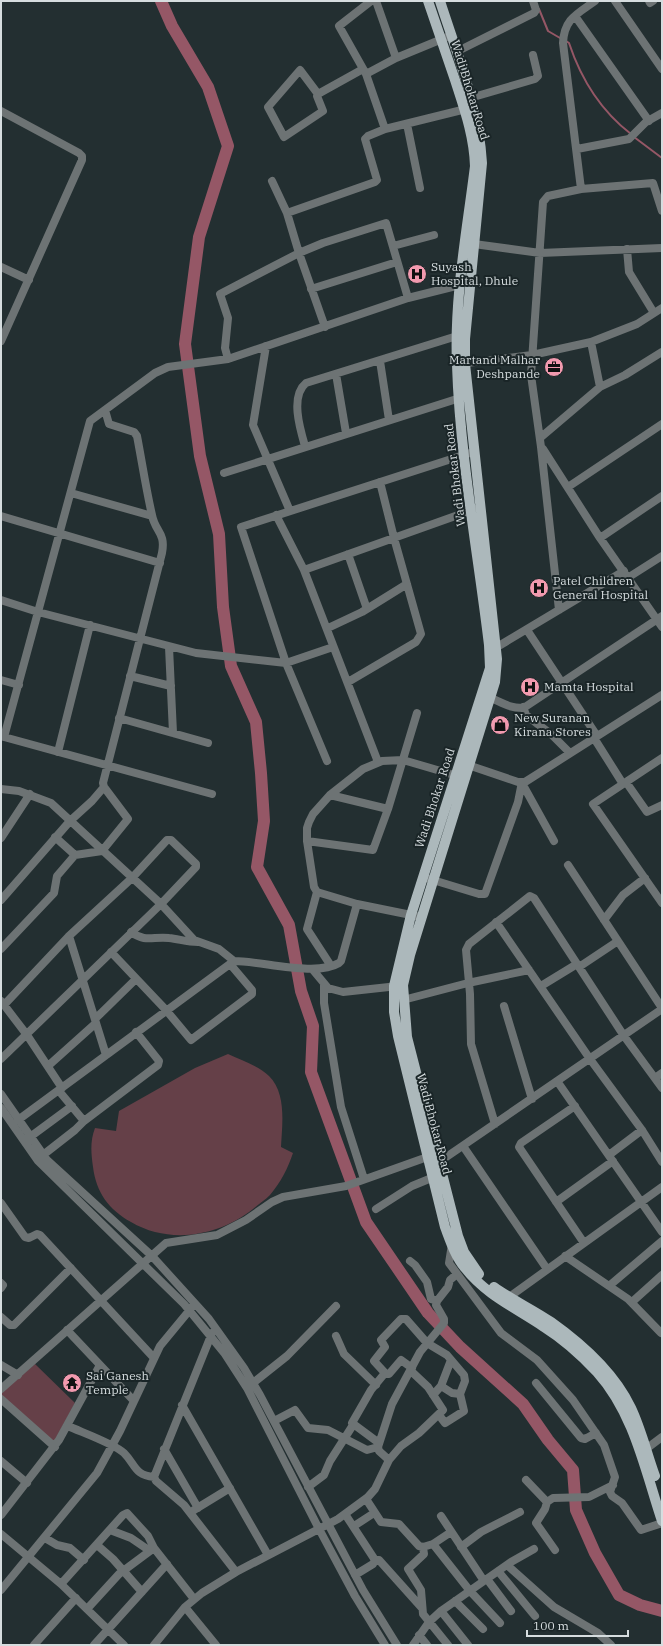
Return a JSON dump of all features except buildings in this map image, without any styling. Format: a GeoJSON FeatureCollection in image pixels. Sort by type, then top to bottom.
{"type":"FeatureCollection","features":[{"type":"Feature","properties":{"kind":"main road","name":"Wadi Bhokar Road"},"geometry":{"type":"LineString","coordinates":[[428,1],[446,37],[456,52],[469,105],[473,140],[475,166],[460,285],[457,336],[476,508],[497,647],[497,672],[486,696],[416,916],[394,1012],[398,1036],[464,1252],[481,1277],[506,1299]]}},
{"type":"Feature","properties":{"kind":"main road","name":"Wadi Bhokar Road"},"geometry":{"type":"LineString","coordinates":[[440,1],[446,37],[481,142],[482,163],[465,338],[461,364]]}},
{"type":"Feature","properties":{"kind":"main road","name":"Wadi Bhokar Road"},"geometry":{"type":"LineString","coordinates":[[476,508],[490,654],[490,668],[486,696]]}},
{"type":"Feature","properties":{"kind":"main road","name":"Wadi Bhokar Road"},"geometry":{"type":"LineString","coordinates":[[399,986],[403,1000],[407,1037],[435,1157],[434,1177],[445,1227],[452,1244],[464,1266],[475,1280],[506,1299],[546,1328],[596,1371],[621,1404],[643,1452],[662,1500]]}},
{"type":"Feature","properties":{"kind":"main road","name":"Wadi Bhokar Road"},"geometry":{"type":"LineString","coordinates":[[643,1452],[662,1522]]}},
{"type":"Feature","properties":{"kind":"street"},"geometry":{"type":"LineString","coordinates":[[371,1],[339,26],[364,72],[385,129]]}},
{"type":"Feature","properties":{"kind":"street"},"geometry":{"type":"LineString","coordinates":[[376,1],[396,58]]}},
{"type":"Feature","properties":{"kind":"street"},"geometry":{"type":"LineString","coordinates":[[456,52],[534,13],[536,10],[533,1]]}},
{"type":"Feature","properties":{"kind":"street"},"geometry":{"type":"LineString","coordinates":[[581,189],[563,43],[566,24],[574,16],[595,1]]}},
{"type":"Feature","properties":{"kind":"street"},"geometry":{"type":"LineString","coordinates":[[615,1],[660,64]]}},
{"type":"Feature","properties":{"kind":"street"},"geometry":{"type":"LineString","coordinates":[[648,1],[650,3],[653,1]]}},
{"type":"Feature","properties":{"kind":"street"},"geometry":{"type":"LineString","coordinates":[[574,16],[649,121]]}},
{"type":"Feature","properties":{"kind":"street"},"geometry":{"type":"LineString","coordinates":[[318,94],[364,72],[446,37]]}},
{"type":"Feature","properties":{"kind":"street"},"geometry":{"type":"LineString","coordinates":[[287,213],[375,182],[377,180],[365,138],[385,129],[407,124],[469,105],[535,79],[538,76],[533,55]]}},
{"type":"Feature","properties":{"kind":"street"},"geometry":{"type":"LineString","coordinates":[[298,70],[303,71],[318,94],[317,96],[323,108],[322,113],[286,136],[282,135],[268,108],[298,70]]}},
{"type":"Feature","properties":{"kind":"street"},"geometry":{"type":"LineString","coordinates":[[1,111],[82,156],[82,160],[1,341]]}},
{"type":"Feature","properties":{"kind":"street"},"geometry":{"type":"LineString","coordinates":[[577,149],[629,139],[649,121],[662,112]]}},
{"type":"Feature","properties":{"kind":"street"},"geometry":{"type":"LineString","coordinates":[[407,124],[420,188]]}},
{"type":"Feature","properties":{"kind":"street"},"geometry":{"type":"LineString","coordinates":[[272,181],[287,213],[299,253],[325,327]]}},
{"type":"Feature","properties":{"kind":"street"},"geometry":{"type":"LineString","coordinates":[[560,610],[540,438],[531,375],[543,202],[545,198],[581,189],[652,183],[662,211]]}},
{"type":"Feature","properties":{"kind":"street"},"geometry":{"type":"LineString","coordinates":[[228,359],[225,348],[228,318],[220,294],[299,253],[323,243],[386,223],[408,298]]}},
{"type":"Feature","properties":{"kind":"street"},"geometry":{"type":"LineString","coordinates":[[393,246],[434,235]]}},
{"type":"Feature","properties":{"kind":"street"},"geometry":{"type":"LineString","coordinates":[[474,244],[540,253],[662,248]]}},
{"type":"Feature","properties":{"kind":"street"},"geometry":{"type":"LineString","coordinates":[[627,250],[629,272],[654,313]]}},
{"type":"Feature","properties":{"kind":"street"},"geometry":{"type":"LineString","coordinates":[[311,289],[398,262]]}},
{"type":"Feature","properties":{"kind":"street"},"geometry":{"type":"LineString","coordinates":[[1,267],[29,280]]}},
{"type":"Feature","properties":{"kind":"street"},"geometry":{"type":"LineString","coordinates":[[212,794],[2,736],[19,685],[89,422],[155,373],[168,367],[228,359],[408,298],[460,285]]}},
{"type":"Feature","properties":{"kind":"street"},"geometry":{"type":"LineString","coordinates":[[461,364],[532,355],[591,342],[637,324],[662,308]]}},
{"type":"Feature","properties":{"kind":"street"},"geometry":{"type":"LineString","coordinates":[[305,446],[298,422],[300,390],[306,383],[457,336]]}},
{"type":"Feature","properties":{"kind":"street"},"geometry":{"type":"LineString","coordinates":[[591,342],[600,387]]}},
{"type":"Feature","properties":{"kind":"street"},"geometry":{"type":"LineString","coordinates":[[266,346],[253,425],[290,511]]}},
{"type":"Feature","properties":{"kind":"street"},"geometry":{"type":"LineString","coordinates":[[540,438],[600,387],[661,355]]}},
{"type":"Feature","properties":{"kind":"street"},"geometry":{"type":"LineString","coordinates":[[380,361],[389,420]]}},
{"type":"Feature","properties":{"kind":"street"},"geometry":{"type":"LineString","coordinates":[[336,374],[346,433]]}},
{"type":"Feature","properties":{"kind":"street"},"geometry":{"type":"LineString","coordinates":[[224,473],[266,458],[463,397]]}},
{"type":"Feature","properties":{"kind":"street"},"geometry":{"type":"LineString","coordinates":[[2,944],[54,893],[57,876],[75,855],[102,850],[128,819],[104,787],[103,783],[160,563],[163,540],[152,516],[137,436],[134,432],[109,424],[105,410]]}},
{"type":"Feature","properties":{"kind":"street"},"geometry":{"type":"LineString","coordinates":[[568,487],[662,424]]}},
{"type":"Feature","properties":{"kind":"street"},"geometry":{"type":"LineString","coordinates":[[541,447],[600,538],[660,617],[662,627]]}},
{"type":"Feature","properties":{"kind":"street"},"geometry":{"type":"LineString","coordinates":[[327,761],[286,663],[241,527],[469,453]]}},
{"type":"Feature","properties":{"kind":"street"},"geometry":{"type":"LineString","coordinates":[[348,682],[420,639],[421,634],[380,482]]}},
{"type":"Feature","properties":{"kind":"street"},"geometry":{"type":"LineString","coordinates":[[71,493],[152,516]]}},
{"type":"Feature","properties":{"kind":"street"},"geometry":{"type":"LineString","coordinates":[[600,538],[662,496]]}},
{"type":"Feature","properties":{"kind":"street"},"geometry":{"type":"LineString","coordinates":[[304,570],[476,508]]}},
{"type":"Feature","properties":{"kind":"street"},"geometry":{"type":"LineString","coordinates":[[276,515],[304,570],[328,628],[378,762]]}},
{"type":"Feature","properties":{"kind":"street"},"geometry":{"type":"LineString","coordinates":[[1,516],[160,563]]}},
{"type":"Feature","properties":{"kind":"street"},"geometry":{"type":"LineString","coordinates":[[348,554],[368,609]]}},
{"type":"Feature","properties":{"kind":"street"},"geometry":{"type":"LineString","coordinates":[[497,647],[560,610],[662,556]]}},
{"type":"Feature","properties":{"kind":"street"},"geometry":{"type":"LineString","coordinates":[[328,628],[368,609],[407,584]]}},
{"type":"Feature","properties":{"kind":"street"},"geometry":{"type":"LineString","coordinates":[[1,600],[38,612],[140,639],[213,656],[286,663],[334,647]]}},
{"type":"Feature","properties":{"kind":"street"},"geometry":{"type":"LineString","coordinates":[[486,696],[512,706],[523,708],[563,683],[660,617]]}},
{"type":"Feature","properties":{"kind":"street"},"geometry":{"type":"LineString","coordinates":[[58,752],[90,625]]}},
{"type":"Feature","properties":{"kind":"street"},"geometry":{"type":"LineString","coordinates":[[527,630],[563,683],[595,737],[647,812],[662,805]]}},
{"type":"Feature","properties":{"kind":"street"},"geometry":{"type":"LineString","coordinates":[[170,646],[173,733]]}},
{"type":"Feature","properties":{"kind":"street"},"geometry":{"type":"LineString","coordinates":[[130,676],[171,686]]}},
{"type":"Feature","properties":{"kind":"street"},"geometry":{"type":"LineString","coordinates":[[1,680],[19,685]]}},
{"type":"Feature","properties":{"kind":"street"},"geometry":{"type":"LineString","coordinates":[[428,878],[479,894],[485,894],[522,784],[662,695]]}},
{"type":"Feature","properties":{"kind":"street"},"geometry":{"type":"LineString","coordinates":[[523,708],[526,715],[544,728],[570,753]]}},
{"type":"Feature","properties":{"kind":"street"},"geometry":{"type":"LineString","coordinates":[[307,841],[374,850],[417,713]]}},
{"type":"Feature","properties":{"kind":"street"},"geometry":{"type":"LineString","coordinates":[[119,718],[208,743]]}},
{"type":"Feature","properties":{"kind":"street"},"geometry":{"type":"LineString","coordinates":[[662,758],[593,804],[662,903]]}},
{"type":"Feature","properties":{"kind":"street"},"geometry":{"type":"LineString","coordinates":[[416,916],[357,904],[317,892],[314,887],[307,841],[307,828],[313,814],[330,795],[363,770],[378,762],[403,760],[461,777]]}},
{"type":"Feature","properties":{"kind":"street"},"geometry":{"type":"LineString","coordinates":[[465,764],[522,784],[554,840]]}},
{"type":"Feature","properties":{"kind":"street"},"geometry":{"type":"LineString","coordinates":[[1,900],[55,837],[92,801],[104,787]]}},
{"type":"Feature","properties":{"kind":"street"},"geometry":{"type":"LineString","coordinates":[[1,789],[30,794],[51,803],[161,904],[198,942]]}},
{"type":"Feature","properties":{"kind":"street"},"geometry":{"type":"LineString","coordinates":[[1,838],[30,794]]}},
{"type":"Feature","properties":{"kind":"street"},"geometry":{"type":"LineString","coordinates":[[330,795],[388,808]]}},
{"type":"Feature","properties":{"kind":"street"},"geometry":{"type":"LineString","coordinates":[[55,837],[75,855]]}},
{"type":"Feature","properties":{"kind":"street"},"geometry":{"type":"LineString","coordinates":[[1,1059],[27,1035],[161,904],[197,866],[171,840],[167,840],[132,878],[69,936],[2,1003],[27,1035],[48,1066],[60,1090],[84,1121]]}},
{"type":"Feature","properties":{"kind":"street"},"geometry":{"type":"LineString","coordinates":[[1,1389],[166,1243],[217,1235],[246,1220],[272,1202],[283,1197],[346,1186],[435,1157],[463,1146],[624,1036],[662,1008],[568,865]]}},
{"type":"Feature","properties":{"kind":"street"},"geometry":{"type":"LineString","coordinates":[[604,920],[623,895],[645,878]]}},
{"type":"Feature","properties":{"kind":"street"},"geometry":{"type":"LineString","coordinates":[[317,892],[307,929],[331,966]]}},
{"type":"Feature","properties":{"kind":"street"},"geometry":{"type":"LineString","coordinates":[[495,1124],[471,1044],[471,998],[468,983],[467,947],[496,922],[532,896],[624,1036],[662,1088]]}},
{"type":"Feature","properties":{"kind":"street"},"geometry":{"type":"LineString","coordinates":[[18,1120],[232,962],[253,961],[312,969],[331,966],[341,961],[357,904]]}},
{"type":"Feature","properties":{"kind":"street"},"geometry":{"type":"LineString","coordinates":[[496,922],[590,1059],[642,1130],[662,1162]]}},
{"type":"Feature","properties":{"kind":"street"},"geometry":{"type":"LineString","coordinates":[[111,952],[166,1010],[188,1038],[193,1040],[252,994],[252,990],[232,962],[219,949],[198,942],[183,942],[169,938],[141,938],[132,932]]}},
{"type":"Feature","properties":{"kind":"street"},"geometry":{"type":"LineString","coordinates":[[69,936],[106,1055]]}},
{"type":"Feature","properties":{"kind":"street"},"geometry":{"type":"LineString","coordinates":[[541,986],[618,941]]}},
{"type":"Feature","properties":{"kind":"street"},"geometry":{"type":"LineString","coordinates":[[312,969],[324,984],[332,990],[343,992],[399,986]]}},
{"type":"Feature","properties":{"kind":"street"},"geometry":{"type":"LineString","coordinates":[[403,1000],[468,983],[529,970]]}},
{"type":"Feature","properties":{"kind":"street"},"geometry":{"type":"LineString","coordinates":[[48,1066],[96,1021],[136,979]]}},
{"type":"Feature","properties":{"kind":"street"},"geometry":{"type":"LineString","coordinates":[[324,984],[324,1002],[341,1107],[361,1180]]}},
{"type":"Feature","properties":{"kind":"street"},"geometry":{"type":"LineString","coordinates":[[504,1006],[532,1099]]}},
{"type":"Feature","properties":{"kind":"street"},"geometry":{"type":"LineString","coordinates":[[43,1155],[84,1121],[158,1065],[159,1062],[136,1032]]}},
{"type":"Feature","properties":{"kind":"street"},"geometry":{"type":"LineString","coordinates":[[655,1078],[662,1073]]}},
{"type":"Feature","properties":{"kind":"street"},"geometry":{"type":"LineString","coordinates":[[557,1081],[642,1201],[662,1232]]}},
{"type":"Feature","properties":{"kind":"street"},"geometry":{"type":"LineString","coordinates":[[1,1094],[3,1105],[38,1161],[144,1262],[189,1310],[239,1374],[318,1527],[361,1606],[385,1645]]}},
{"type":"Feature","properties":{"kind":"street"},"geometry":{"type":"LineString","coordinates":[[30,1137],[72,1106]]}},
{"type":"Feature","properties":{"kind":"street"},"geometry":{"type":"LineString","coordinates":[[574,1106],[521,1142],[518,1146],[584,1243]]}},
{"type":"Feature","properties":{"kind":"street"},"geometry":{"type":"LineString","coordinates":[[9,1114],[18,1120],[43,1155],[152,1256],[216,1328],[253,1383],[355,1575],[397,1645]]}},
{"type":"Feature","properties":{"kind":"street"},"geometry":{"type":"LineString","coordinates":[[556,1202],[611,1158],[642,1130]]}},
{"type":"Feature","properties":{"kind":"street"},"geometry":{"type":"LineString","coordinates":[[463,1146],[547,1269]]}},
{"type":"Feature","properties":{"kind":"street"},"geometry":{"type":"LineString","coordinates":[[376,1209],[412,1186],[434,1177]]}},
{"type":"Feature","properties":{"kind":"street"},"geometry":{"type":"LineString","coordinates":[[506,1299],[662,1187]]}},
{"type":"Feature","properties":{"kind":"street"},"geometry":{"type":"LineString","coordinates":[[1,1202],[25,1237],[29,1238],[39,1234],[101,1299],[154,1358]]}},
{"type":"Feature","properties":{"kind":"street"},"geometry":{"type":"LineString","coordinates":[[609,1286],[662,1241]]}},
{"type":"Feature","properties":{"kind":"street"},"geometry":{"type":"LineString","coordinates":[[452,1244],[448,1260],[501,1333],[539,1362],[573,1400],[604,1445],[615,1475],[610,1492],[612,1496],[622,1503],[639,1529],[643,1530],[662,1522]]}},
{"type":"Feature","properties":{"kind":"street"},"geometry":{"type":"LineString","coordinates":[[565,1256],[632,1302],[661,1334]]}},
{"type":"Feature","properties":{"kind":"street"},"geometry":{"type":"LineString","coordinates":[[410,1261],[416,1266],[427,1282],[431,1299],[437,1301]]}},
{"type":"Feature","properties":{"kind":"street"},"geometry":{"type":"LineString","coordinates":[[1,1317],[10,1325],[14,1325],[71,1268]]}},
{"type":"Feature","properties":{"kind":"street"},"geometry":{"type":"LineString","coordinates":[[389,1460],[379,1451],[379,1445],[392,1404],[427,1342],[444,1323],[444,1319],[436,1305],[437,1301],[448,1287],[450,1280],[458,1274]]}},
{"type":"Feature","properties":{"kind":"street"},"geometry":{"type":"LineString","coordinates":[[632,1302],[662,1275]]}},
{"type":"Feature","properties":{"kind":"street"},"geometry":{"type":"LineString","coordinates":[[1,1282],[3,1285],[1,1288]]}},
{"type":"Feature","properties":{"kind":"street"},"geometry":{"type":"LineString","coordinates":[[1,1590],[97,1473],[166,1337],[196,1304]]}},
{"type":"Feature","properties":{"kind":"street"},"geometry":{"type":"LineString","coordinates":[[253,1383],[287,1356],[336,1306]]}},
{"type":"Feature","properties":{"kind":"street"},"geometry":{"type":"LineString","coordinates":[[385,1373],[374,1360],[385,1347],[381,1340],[401,1319],[406,1319],[427,1342],[450,1360],[465,1378],[460,1394],[464,1411],[445,1423],[439,1415]]}},
{"type":"Feature","properties":{"kind":"street"},"geometry":{"type":"LineString","coordinates":[[154,1477],[210,1335],[216,1328]]}},
{"type":"Feature","properties":{"kind":"street"},"geometry":{"type":"LineString","coordinates":[[67,1330],[134,1401]]}},
{"type":"Feature","properties":{"kind":"street"},"geometry":{"type":"LineString","coordinates":[[336,1336],[344,1354],[376,1385]]}},
{"type":"Feature","properties":{"kind":"street"},"geometry":{"type":"LineString","coordinates":[[154,1645],[194,1599],[236,1572],[318,1527],[327,1524],[345,1514],[366,1499],[375,1489],[389,1460],[401,1446],[439,1415],[443,1410],[433,1395],[412,1370],[400,1360],[389,1374],[385,1373],[352,1421],[353,1425],[330,1460],[324,1475],[308,1487]]}},
{"type":"Feature","properties":{"kind":"street"},"geometry":{"type":"LineString","coordinates":[[433,1395],[441,1386],[450,1360]]}},
{"type":"Feature","properties":{"kind":"street"},"geometry":{"type":"LineString","coordinates":[[1,1365],[18,1375]]}},
{"type":"Feature","properties":{"kind":"street"},"geometry":{"type":"LineString","coordinates":[[1,1515],[55,1447],[100,1366]]}},
{"type":"Feature","properties":{"kind":"street"},"geometry":{"type":"LineString","coordinates":[[536,1383],[581,1438],[585,1439],[596,1433]]}},
{"type":"Feature","properties":{"kind":"street"},"geometry":{"type":"LineString","coordinates":[[441,1386],[452,1393],[460,1394]]}},
{"type":"Feature","properties":{"kind":"street"},"geometry":{"type":"LineString","coordinates":[[1,1399],[55,1447]]}},
{"type":"Feature","properties":{"kind":"street"},"geometry":{"type":"LineString","coordinates":[[182,1405],[268,1555]]}},
{"type":"Feature","properties":{"kind":"street"},"geometry":{"type":"LineString","coordinates":[[274,1421],[295,1410],[308,1428],[312,1430],[324,1428],[367,1450],[379,1445]]}},
{"type":"Feature","properties":{"kind":"street"},"geometry":{"type":"LineString","coordinates":[[353,1425],[379,1445]]}},
{"type":"Feature","properties":{"kind":"street"},"geometry":{"type":"LineString","coordinates":[[68,1426],[124,1453],[136,1470],[148,1476],[154,1477],[156,1481],[190,1512],[236,1572]]}},
{"type":"Feature","properties":{"kind":"street"},"geometry":{"type":"LineString","coordinates":[[643,1452],[662,1437]]}},
{"type":"Feature","properties":{"kind":"street"},"geometry":{"type":"LineString","coordinates":[[164,1449],[198,1508]]}},
{"type":"Feature","properties":{"kind":"street"},"geometry":{"type":"LineString","coordinates":[[1,1461],[27,1483]]}},
{"type":"Feature","properties":{"kind":"street"},"geometry":{"type":"LineString","coordinates":[[526,1480],[547,1502]]}},
{"type":"Feature","properties":{"kind":"street"},"geometry":{"type":"LineString","coordinates":[[555,1550],[536,1523],[545,1509],[547,1502],[553,1498],[589,1497],[613,1484]]}},
{"type":"Feature","properties":{"kind":"street"},"geometry":{"type":"LineString","coordinates":[[190,1512],[230,1488]]}},
{"type":"Feature","properties":{"kind":"street"},"geometry":{"type":"LineString","coordinates":[[366,1499],[378,1520],[383,1523],[395,1523],[402,1526],[420,1546],[423,1547],[434,1544],[451,1532]]}},
{"type":"Feature","properties":{"kind":"street"},"geometry":{"type":"LineString","coordinates":[[461,1547],[481,1532],[520,1512]]}},
{"type":"Feature","properties":{"kind":"street"},"geometry":{"type":"LineString","coordinates":[[61,1584],[127,1513],[148,1536],[152,1549]]}},
{"type":"Feature","properties":{"kind":"street"},"geometry":{"type":"LineString","coordinates":[[354,1526],[374,1513]]}},
{"type":"Feature","properties":{"kind":"street"},"geometry":{"type":"LineString","coordinates":[[345,1514],[375,1560],[379,1560],[422,1608],[429,1622],[448,1645]]}},
{"type":"Feature","properties":{"kind":"street"},"geometry":{"type":"LineString","coordinates":[[441,1516],[485,1580],[511,1611]]}},
{"type":"Feature","properties":{"kind":"street"},"geometry":{"type":"LineString","coordinates":[[110,1530],[131,1538],[152,1549],[167,1564],[194,1599]]}},
{"type":"Feature","properties":{"kind":"street"},"geometry":{"type":"LineString","coordinates":[[1,1534],[30,1556],[124,1645]]}},
{"type":"Feature","properties":{"kind":"street"},"geometry":{"type":"LineString","coordinates":[[45,1538],[57,1545],[70,1548],[84,1560]]}},
{"type":"Feature","properties":{"kind":"street"},"geometry":{"type":"LineString","coordinates":[[434,1544],[470,1591],[500,1623]]}},
{"type":"Feature","properties":{"kind":"street"},"geometry":{"type":"LineString","coordinates":[[97,1545],[142,1592]]}},
{"type":"Feature","properties":{"kind":"street"},"geometry":{"type":"LineString","coordinates":[[422,1608],[422,1590],[408,1569],[424,1554],[423,1547]]}},
{"type":"Feature","properties":{"kind":"street"},"geometry":{"type":"LineString","coordinates":[[86,1609],[123,1571],[152,1549]]}},
{"type":"Feature","properties":{"kind":"street"},"geometry":{"type":"LineString","coordinates":[[412,1645],[429,1622],[441,1611],[507,1565],[534,1549]]}},
{"type":"Feature","properties":{"kind":"street"},"geometry":{"type":"LineString","coordinates":[[355,1575],[374,1564],[375,1560]]}},
{"type":"Feature","properties":{"kind":"street"},"geometry":{"type":"LineString","coordinates":[[94,1645],[167,1564]]}},
{"type":"Feature","properties":{"kind":"street"},"geometry":{"type":"LineString","coordinates":[[507,1565],[551,1605],[598,1632],[611,1645]]}},
{"type":"Feature","properties":{"kind":"street"},"geometry":{"type":"LineString","coordinates":[[498,1571],[535,1616]]}},
{"type":"Feature","properties":{"kind":"street"},"geometry":{"type":"LineString","coordinates":[[34,1645],[76,1598]]}},
{"type":"Feature","properties":{"kind":"street"},"geometry":{"type":"LineString","coordinates":[[361,1606],[370,1601]]}},
{"type":"Feature","properties":{"kind":"street"},"geometry":{"type":"LineString","coordinates":[[455,1601],[484,1629]]}},
{"type":"Feature","properties":{"kind":"street"},"geometry":{"type":"LineString","coordinates":[[185,1608],[216,1645]]}},
{"type":"Feature","properties":{"kind":"street"},"geometry":{"type":"LineString","coordinates":[[441,1611],[468,1645]]}},
{"type":"Feature","properties":{"kind":"street"},"geometry":{"type":"LineString","coordinates":[[419,1635],[427,1645]]}},
{"type":"Feature","properties":{"kind":"shaded area"},"geometry":{"type":"Polygon","coordinates":[[[228,1054],[265,1072],[275,1083],[279,1092],[282,1110],[281,1147],[293,1153],[281,1180],[270,1195],[253,1209],[225,1226],[210,1231],[178,1235],[146,1229],[131,1222],[110,1206],[97,1184],[91,1152],[92,1138],[95,1128],[116,1131],[119,1111],[195,1068],[228,1054]]]}},
{"type":"Feature","properties":{"kind":"shaded area"},"geometry":{"type":"Polygon","coordinates":[[[35,1364],[75,1403],[54,1442],[1,1396],[1,1393],[35,1364]]]}},
{"type":"Feature","properties":{"kind":"waterway"},"geometry":{"type":"LineString","coordinates":[[161,1],[172,26],[208,87],[228,146],[199,237],[185,344],[200,456],[219,534],[223,607],[231,666],[256,722],[264,821],[257,867],[289,925],[301,991],[313,1026],[311,1072],[366,1222],[428,1313],[460,1347],[523,1404],[548,1440],[573,1470],[576,1510],[595,1553],[619,1595],[640,1605],[662,1611]]}},
{"type":"Feature","properties":{"kind":"waterway"},"geometry":{"type":"LineString","coordinates":[[539,9],[548,31],[560,38]]}},
{"type":"Feature","properties":{"kind":"waterway"},"geometry":{"type":"LineString","coordinates":[[566,41],[569,43],[586,82],[601,105],[631,134]]}},
{"type":"Feature","properties":{"kind":"waterway"},"geometry":{"type":"LineString","coordinates":[[634,137],[662,158]]}},
{"type":"Feature","properties":{"kind":"place","name":"Suyash Hospital, Dhule"},"geometry":{"type":"Point","coordinates":[417,274]}},
{"type":"Feature","properties":{"kind":"place","name":"Martand Malhar Deshpande"},"geometry":{"type":"Point","coordinates":[554,367]}},
{"type":"Feature","properties":{"kind":"place","name":"Patel Children General Hospital"},"geometry":{"type":"Point","coordinates":[539,588]}},
{"type":"Feature","properties":{"kind":"place","name":"Mamta Hospital"},"geometry":{"type":"Point","coordinates":[530,687]}},
{"type":"Feature","properties":{"kind":"place","name":"New Suranan Kirana Stores"},"geometry":{"type":"Point","coordinates":[500,725]}},
{"type":"Feature","properties":{"kind":"place","name":"Sai Ganesh Temple"},"geometry":{"type":"Point","coordinates":[72,1383]}}]}
